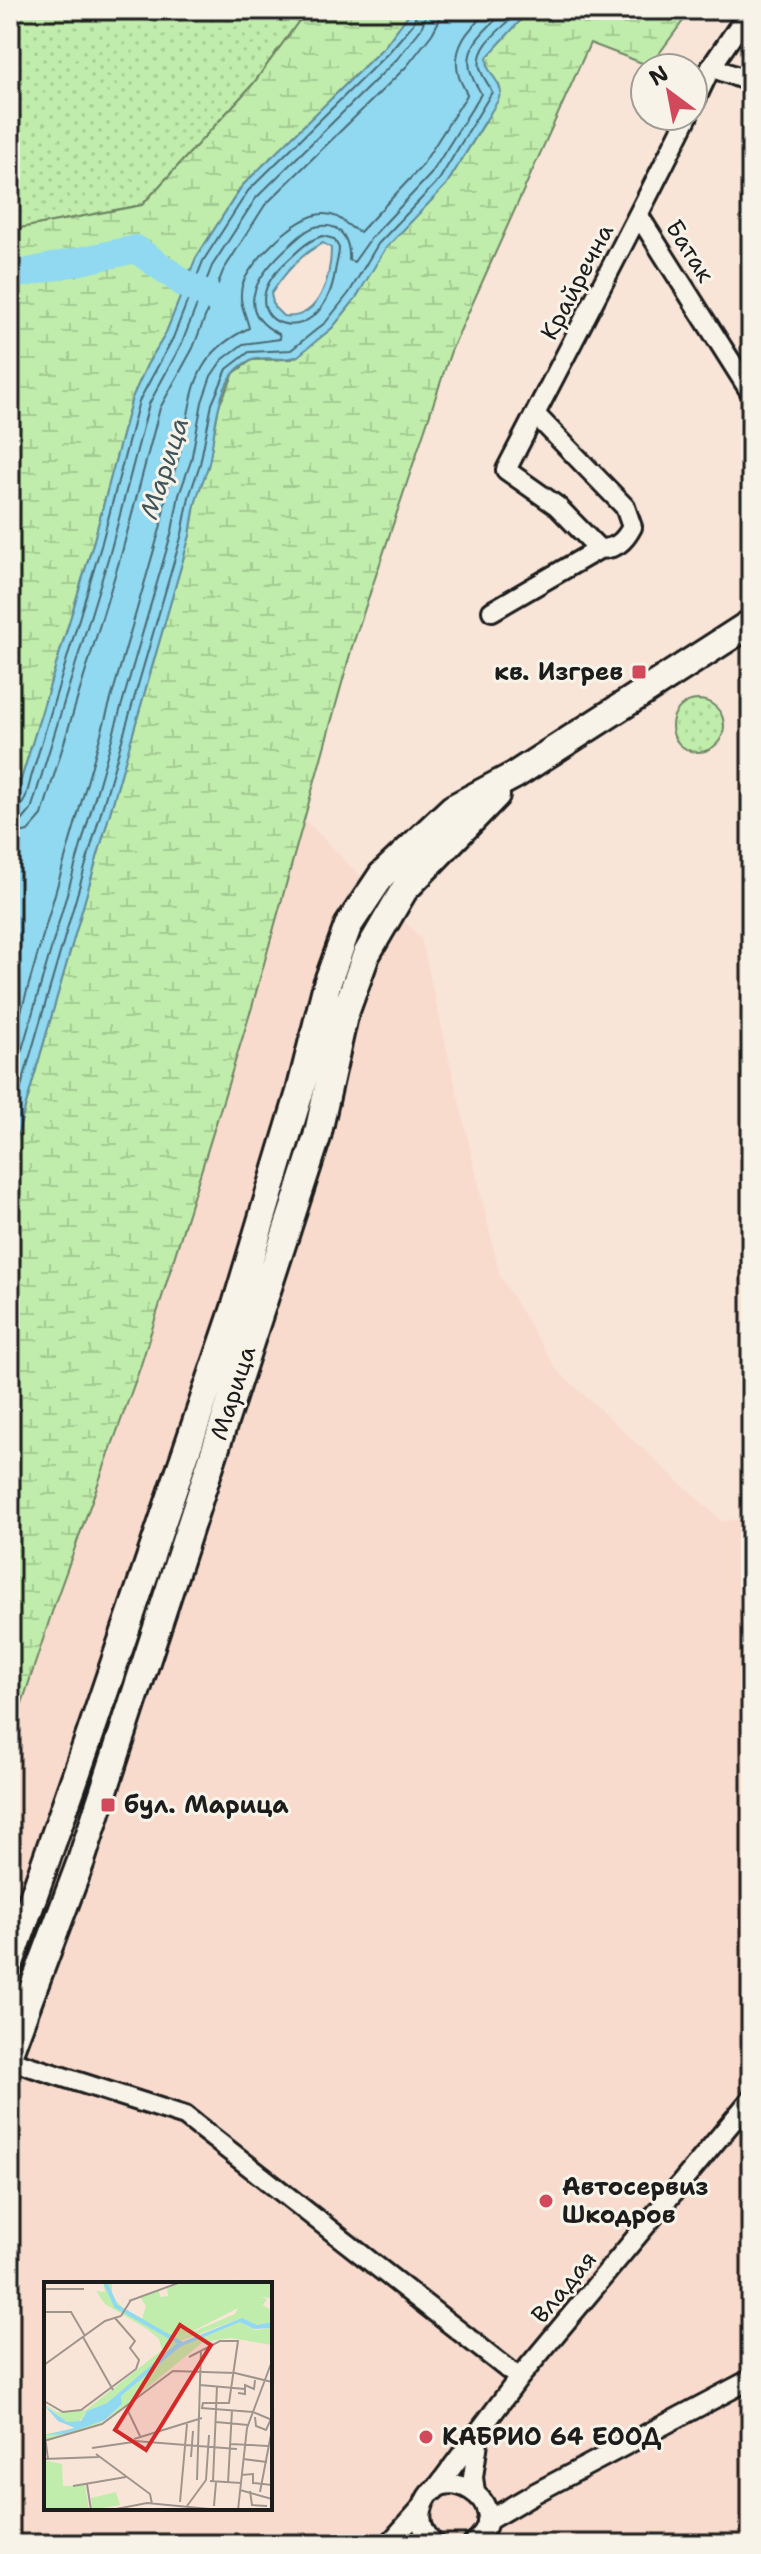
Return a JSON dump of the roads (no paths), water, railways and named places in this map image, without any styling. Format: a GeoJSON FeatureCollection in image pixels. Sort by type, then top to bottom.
{"type":"FeatureCollection","features":[{"type":"Feature","properties":{"kind":"street"},"geometry":{"type":"LineString","coordinates":[[709,71],[750,10]]}},
{"type":"Feature","properties":{"kind":"street"},"geometry":{"type":"LineString","coordinates":[[711,67],[751,82]]}},
{"type":"Feature","properties":{"kind":"street","name":"Крайречна"},"geometry":{"type":"LineString","coordinates":[[599,549],[557,506],[506,470],[680,132]]}},
{"type":"Feature","properties":{"kind":"street","name":"Батак"},"geometry":{"type":"LineString","coordinates":[[639,216],[751,393]]}},
{"type":"Feature","properties":{"kind":"street"},"geometry":{"type":"LineString","coordinates":[[492,611],[599,549],[613,549],[626,538],[632,527],[625,507],[535,414]]}},
{"type":"Feature","properties":{"kind":"street","name":"Марица"},"geometry":{"type":"LineString","coordinates":[[10,1963],[236,1305],[300,1092],[327,984],[348,926],[382,875],[453,808],[515,775],[751,623]]}},
{"type":"Feature","properties":{"kind":"street","name":"Марица"},"geometry":{"type":"LineString","coordinates":[[10,2050],[81,1861],[317,1137],[344,1016],[366,955],[404,890],[515,775]]}},
{"type":"Feature","properties":{"kind":"street"},"geometry":{"type":"LineString","coordinates":[[10,2060],[185,2116],[519,2378]]}},
{"type":"Feature","properties":{"kind":"street","name":"Владая"},"geometry":{"type":"LineString","coordinates":[[389,2544],[422,2507],[519,2378],[751,2099]]}},
{"type":"Feature","properties":{"kind":"street"},"geometry":{"type":"LineString","coordinates":[[472,2544],[483,2532],[487,2521],[751,2379]]}},
{"type":"Feature","properties":{"kind":"street","name":"Владая"},"geometry":{"type":"LineString","coordinates":[[479,2434],[473,2477],[475,2492],[482,2500],[487,2521]]}},
{"type":"Feature","properties":{"kind":"street"},"geometry":{"type":"LineString","coordinates":[[435,2490],[456,2484],[475,2492]]}},
{"type":"Feature","properties":{"kind":"street"},"geometry":{"type":"LineString","coordinates":[[422,2507],[423,2529],[435,2544]]}},
{"type":"Feature","properties":{"kind":"water"},"geometry":{"type":"Polygon","coordinates":[[[412,10],[530,10],[487,57],[488,68],[501,92],[446,185],[385,249],[356,298],[332,328],[298,356],[249,361],[229,379],[223,392],[190,535],[10,1160],[10,816],[93,544],[132,398],[165,335],[196,258],[242,186],[384,47],[412,10]],[[323,243],[308,252],[276,286],[271,294],[274,307],[283,316],[296,316],[314,304],[326,283],[331,248],[323,243]]]}},
{"type":"Feature","properties":{"kind":"waterway"},"geometry":{"type":"LineString","coordinates":[[10,276],[136,249],[185,284],[219,301]]}},
{"type":"Feature","properties":{"kind":"place","name":"кв. Изгрев"},"geometry":{"type":"Point","coordinates":[639,672]}},
{"type":"Feature","properties":{"kind":"place","name":"бул. Марица"},"geometry":{"type":"Point","coordinates":[108,1805]}},
{"type":"Feature","properties":{"kind":"place","name":"Автосервиз Шкодров"},"geometry":{"type":"Point","coordinates":[546,2201]}},
{"type":"Feature","properties":{"kind":"place","name":"КАБРИО 64 ЕООД"},"geometry":{"type":"Point","coordinates":[426,2437]}}]}
